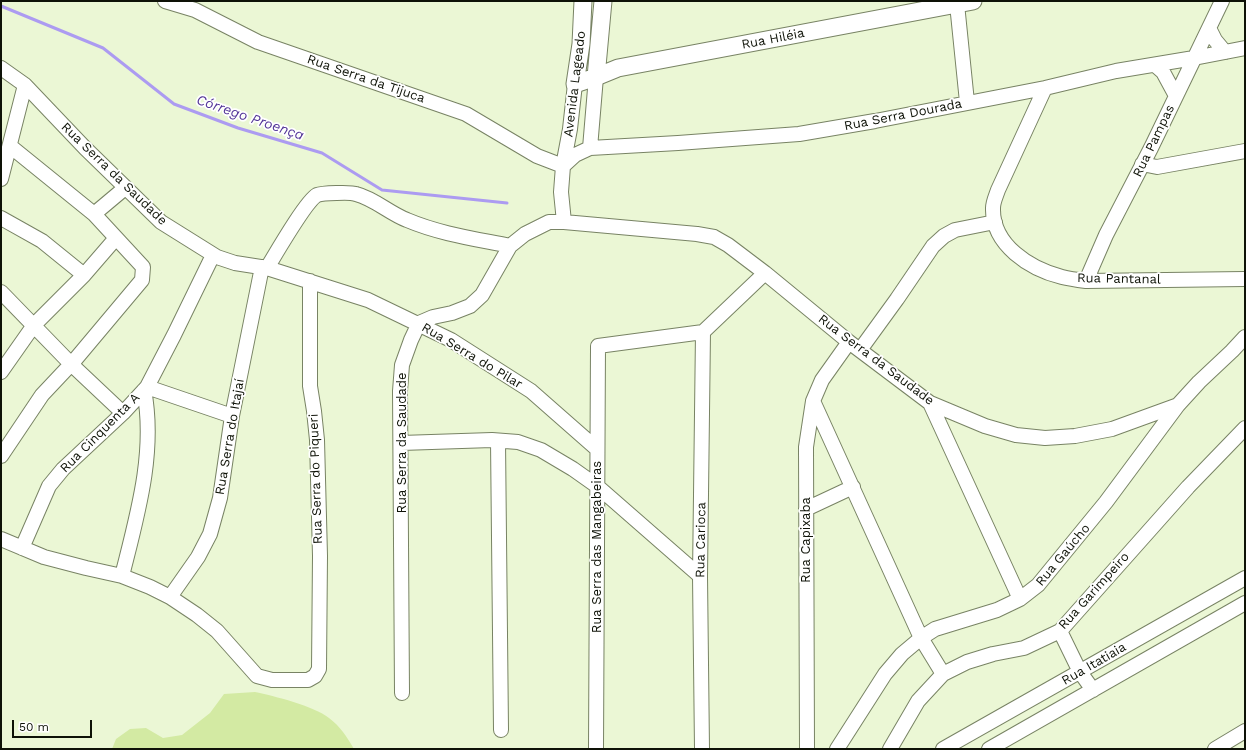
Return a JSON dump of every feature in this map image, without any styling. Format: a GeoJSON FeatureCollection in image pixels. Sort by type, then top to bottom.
{"type":"FeatureCollection","features":[{"type":"Feature","properties":{"kind":"main road","name":"Avenida Lageado"},"geometry":{"type":"LineString","coordinates":[[575,84],[581,44],[583,1]]}},
{"type":"Feature","properties":{"kind":"main road","name":"Avenida Lageado"},"geometry":{"type":"LineString","coordinates":[[596,77],[603,1]]}},
{"type":"Feature","properties":{"kind":"main road","name":"Rua Hiléia"},"geometry":{"type":"LineString","coordinates":[[575,84],[618,68],[965,3]]}},
{"type":"Feature","properties":{"kind":"street","name":"Rua Serra da Tijuca"},"geometry":{"type":"LineString","coordinates":[[165,1],[195,10],[258,42],[466,114],[537,156],[563,166]]}},
{"type":"Feature","properties":{"kind":"street","name":"Rua Pampas"},"geometry":{"type":"LineString","coordinates":[[1086,281],[1106,235],[1222,1]]}},
{"type":"Feature","properties":{"kind":"street"},"geometry":{"type":"LineString","coordinates":[[965,3],[967,102]]}},
{"type":"Feature","properties":{"kind":"street"},"geometry":{"type":"LineString","coordinates":[[1209,28],[1215,40],[1225,52]]}},
{"type":"Feature","properties":{"kind":"street","name":"Rua Serra Dourada"},"geometry":{"type":"LineString","coordinates":[[563,166],[575,155],[590,148],[799,134],[1045,88],[1116,71],[1245,48]]}},
{"type":"Feature","properties":{"kind":"street"},"geometry":{"type":"LineString","coordinates":[[1155,64],[1164,72],[1176,96]]}},
{"type":"Feature","properties":{"kind":"street","name":"Rua Serra da Saudade"},"geometry":{"type":"LineString","coordinates":[[1,68],[25,85],[125,188],[161,222],[213,255],[235,263],[265,268]]}},
{"type":"Feature","properties":{"kind":"street","name":"Avenida Lageado"},"geometry":{"type":"LineString","coordinates":[[590,148],[596,77]]}},
{"type":"Feature","properties":{"kind":"street","name":"Avenida Lageado"},"geometry":{"type":"LineString","coordinates":[[563,166],[570,129],[575,84]]}},
{"type":"Feature","properties":{"kind":"street"},"geometry":{"type":"LineString","coordinates":[[1,179],[25,85]]}},
{"type":"Feature","properties":{"kind":"street","name":"Rua Pantanal"},"geometry":{"type":"LineString","coordinates":[[1045,88],[998,190],[993,207],[994,222],[1000,237],[1019,257],[1041,269],[1062,277],[1086,281],[1245,280]]}},
{"type":"Feature","properties":{"kind":"street"},"geometry":{"type":"LineString","coordinates":[[1,456],[42,395],[71,364],[142,280],[144,267],[94,214],[10,146]]}},
{"type":"Feature","properties":{"kind":"street"},"geometry":{"type":"LineString","coordinates":[[1142,164],[1157,167],[1245,151]]}},
{"type":"Feature","properties":{"kind":"street"},"geometry":{"type":"LineString","coordinates":[[419,323],[433,317],[452,313],[470,306],[482,295],[510,246],[525,234],[549,222],[564,222],[561,192],[563,166]]}},
{"type":"Feature","properties":{"kind":"street"},"geometry":{"type":"LineString","coordinates":[[94,214],[125,188]]}},
{"type":"Feature","properties":{"kind":"street"},"geometry":{"type":"LineString","coordinates":[[265,268],[307,204],[317,195],[335,193],[354,193],[368,198],[406,220],[430,228],[510,246]]}},
{"type":"Feature","properties":{"kind":"street"},"geometry":{"type":"LineString","coordinates":[[1,218],[42,241],[84,275]]}},
{"type":"Feature","properties":{"kind":"street","name":"Rua Serra da Saudade"},"geometry":{"type":"LineString","coordinates":[[564,222],[697,234],[714,238],[728,245],[765,273],[854,346],[930,403],[985,426],[1016,435],[1045,438],[1075,436],[1112,428],[1178,405]]}},
{"type":"Feature","properties":{"kind":"street","name":"Rua Capixaba"},"geometry":{"type":"LineString","coordinates":[[807,749],[806,447],[813,401],[822,380],[897,299],[933,246],[944,236],[955,230],[994,222]]}},
{"type":"Feature","properties":{"kind":"street"},"geometry":{"type":"LineString","coordinates":[[1,372],[34,325],[84,275],[116,238]]}},
{"type":"Feature","properties":{"kind":"street","name":"Rua Cinquenta A"},"geometry":{"type":"LineString","coordinates":[[22,548],[49,486],[63,469],[123,413],[146,388],[213,255]]}},
{"type":"Feature","properties":{"kind":"street","name":"Rua Serra do Pilar"},"geometry":{"type":"LineString","coordinates":[[265,268],[368,300],[419,323],[451,340],[530,391],[597,449]]}},
{"type":"Feature","properties":{"kind":"street","name":"Rua Serra do Itajaí"},"geometry":{"type":"LineString","coordinates":[[170,596],[198,557],[210,534],[220,498],[232,416],[265,268]]}},
{"type":"Feature","properties":{"kind":"street"},"geometry":{"type":"LineString","coordinates":[[703,332],[765,273]]}},
{"type":"Feature","properties":{"kind":"street","name":"Rua Serra do Piqueri"},"geometry":{"type":"LineString","coordinates":[[170,596],[197,615],[217,632],[257,676],[272,680],[308,680],[315,676],[319,669],[320,556],[317,440],[310,386],[310,282]]}},
{"type":"Feature","properties":{"kind":"street"},"geometry":{"type":"LineString","coordinates":[[1,292],[71,364],[123,413]]}},
{"type":"Feature","properties":{"kind":"street","name":"Rua Serra da Saudade"},"geometry":{"type":"LineString","coordinates":[[402,693],[400,391],[402,365],[419,323]]}},
{"type":"Feature","properties":{"kind":"street","name":"Rua Serra das Mangabeiras"},"geometry":{"type":"LineString","coordinates":[[596,749],[598,346],[703,332]]}},
{"type":"Feature","properties":{"kind":"street","name":"Rua Carioca"},"geometry":{"type":"LineString","coordinates":[[702,749],[700,576],[703,332]]}},
{"type":"Feature","properties":{"kind":"street","name":"Rua Gaúcho"},"geometry":{"type":"LineString","coordinates":[[838,749],[885,674],[902,654],[921,638],[935,629],[997,610],[1020,599],[1038,585],[1106,502],[1178,405],[1245,337]]}},
{"type":"Feature","properties":{"kind":"street"},"geometry":{"type":"LineString","coordinates":[[122,576],[138,512],[147,451],[146,388],[232,416]]}},
{"type":"Feature","properties":{"kind":"street"},"geometry":{"type":"LineString","coordinates":[[813,401],[921,638],[943,674]]}},
{"type":"Feature","properties":{"kind":"street"},"geometry":{"type":"LineString","coordinates":[[930,403],[1020,599]]}},
{"type":"Feature","properties":{"kind":"street","name":"Rua Garimpeiro"},"geometry":{"type":"LineString","coordinates":[[892,747],[918,702],[943,674],[966,662],[993,654],[1024,648],[1060,630],[1188,487],[1245,428]]}},
{"type":"Feature","properties":{"kind":"street"},"geometry":{"type":"LineString","coordinates":[[498,441],[502,730]]}},
{"type":"Feature","properties":{"kind":"street"},"geometry":{"type":"LineString","coordinates":[[401,443],[498,441],[518,442],[542,450],[597,486],[700,576]]}},
{"type":"Feature","properties":{"kind":"street"},"geometry":{"type":"LineString","coordinates":[[806,509],[853,487]]}},
{"type":"Feature","properties":{"kind":"street"},"geometry":{"type":"LineString","coordinates":[[1,539],[44,557],[122,576],[170,596]]}},
{"type":"Feature","properties":{"kind":"street","name":"Rua Itatiaia"},"geometry":{"type":"LineString","coordinates":[[943,749],[1245,578]]}},
{"type":"Feature","properties":{"kind":"street","name":"Rua Itatiaia"},"geometry":{"type":"LineString","coordinates":[[989,749],[1245,604]]}},
{"type":"Feature","properties":{"kind":"street"},"geometry":{"type":"LineString","coordinates":[[1060,630],[1080,672],[1093,690]]}},
{"type":"Feature","properties":{"kind":"street"},"geometry":{"type":"LineString","coordinates":[[1215,749],[1245,731]]}},
{"type":"Feature","properties":{"kind":"green space"},"geometry":{"type":"Polygon","coordinates":[[[255,692],[314,709],[333,721],[340,728],[354,749],[112,749],[116,739],[130,729],[146,728],[163,738],[182,735],[210,713],[224,694],[255,692]]]}},
{"type":"Feature","properties":{"kind":"waterway","name":"Córrego Proença"},"geometry":{"type":"LineString","coordinates":[[1,6],[103,48],[174,104],[238,128],[322,153],[382,190],[507,203]]}}]}
